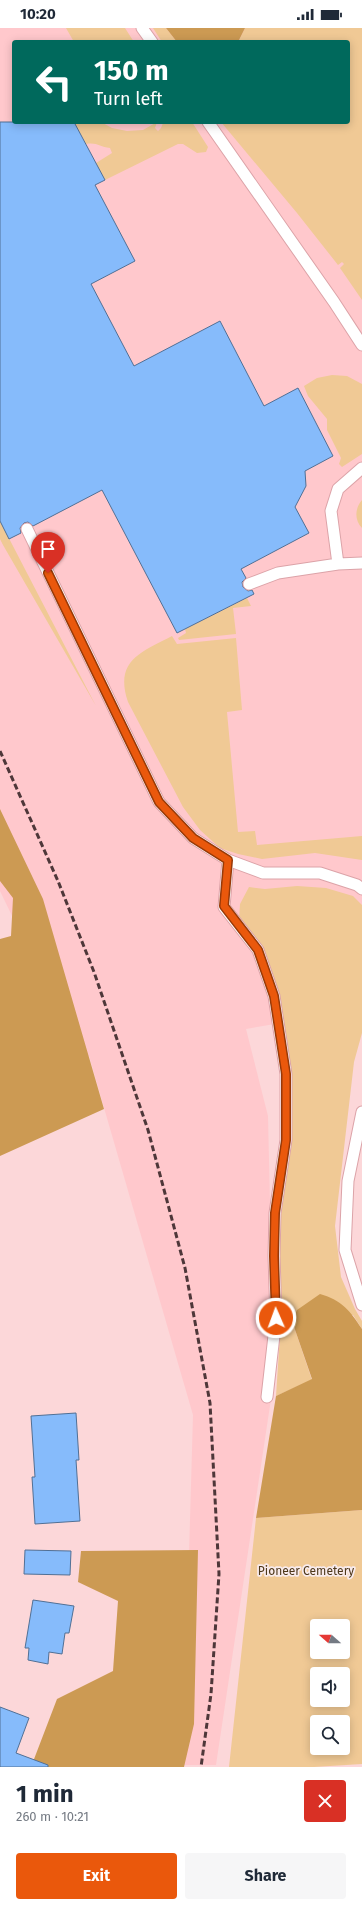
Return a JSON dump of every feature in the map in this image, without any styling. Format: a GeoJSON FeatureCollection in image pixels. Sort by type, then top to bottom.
{"type":"FeatureCollection","features":[{"type":"Feature","properties":{"kind":"lane"},"geometry":{"type":"LineString","coordinates":[[142,28],[151,40]]}},
{"type":"Feature","properties":{"kind":"lane"},"geometry":{"type":"LineString","coordinates":[[209,124],[362,345]]}},
{"type":"Feature","properties":{"kind":"lane"},"geometry":{"type":"LineString","coordinates":[[338,564],[331,511],[338,489],[362,468]]}},
{"type":"Feature","properties":{"kind":"lane"},"geometry":{"type":"LineString","coordinates":[[27,530],[159,802],[193,838],[228,860],[263,872],[320,873],[360,886]]}},
{"type":"Feature","properties":{"kind":"lane"},"geometry":{"type":"LineString","coordinates":[[249,584],[278,573],[338,564],[362,563]]}},
{"type":"Feature","properties":{"kind":"lane"},"geometry":{"type":"LineString","coordinates":[[228,860],[224,906],[258,950],[274,996],[286,1074],[286,1140],[275,1213],[274,1256],[276,1318],[267,1397]]}},
{"type":"Feature","properties":{"kind":"lane"},"geometry":{"type":"LineString","coordinates":[[362,1112],[348,1181],[345,1250],[362,1305]]}},
{"type":"Feature","properties":{"kind":"shaded area"},"geometry":{"type":"Polygon","coordinates":[[[0,28],[362,28],[362,1009],[246,1029],[268,1116],[274,1379],[216,1765],[183,1765],[193,1415],[89,1056],[80,1057],[0,891],[0,28]]]}},
{"type":"Feature","properties":{"kind":"shaded area"},"geometry":{"type":"Polygon","coordinates":[[[166,28],[245,28],[239,40],[175,40],[166,28]]]}},
{"type":"Feature","properties":{"kind":"shaded area"},"geometry":{"type":"Polygon","coordinates":[[[0,809],[43,899],[104,1109],[0,1156],[0,939],[11,936],[13,898],[0,881],[0,809]]]}},
{"type":"Feature","properties":{"kind":"shaded area"},"geometry":{"type":"Polygon","coordinates":[[[320,1294],[334,1299],[345,1307],[362,1329],[362,1510],[256,1518],[276,1396],[312,1379],[292,1321],[297,1310],[320,1294]]]}},
{"type":"Feature","properties":{"kind":"shaded area"},"geometry":{"type":"Polygon","coordinates":[[[198,1550],[194,1724],[184,1767],[31,1767],[57,1699],[113,1671],[118,1601],[78,1582],[81,1551],[198,1550]]]}},
{"type":"Feature","properties":{"kind":"green space"},"geometry":{"type":"Polygon","coordinates":[[[66,28],[125,28],[133,40],[73,40],[66,28]]]}},
{"type":"Feature","properties":{"kind":"green space"},"geometry":{"type":"Polygon","coordinates":[[[153,28],[166,28],[175,40],[161,40],[153,28]]]}},
{"type":"Feature","properties":{"kind":"green space"},"geometry":{"type":"Polygon","coordinates":[[[245,28],[362,28],[362,300],[340,268],[344,264],[342,262],[338,265],[223,124],[350,124],[350,40],[239,40],[245,28]]]}},
{"type":"Feature","properties":{"kind":"green space"},"geometry":{"type":"Polygon","coordinates":[[[75,124],[105,124],[112,128],[127,131],[143,130],[156,124],[155,128],[158,131],[163,124],[193,124],[208,147],[206,152],[197,153],[183,144],[178,144],[105,180],[96,163],[112,153],[110,148],[86,144],[75,124]]]}},
{"type":"Feature","properties":{"kind":"green space"},"geometry":{"type":"Polygon","coordinates":[[[332,375],[347,376],[362,384],[362,454],[342,467],[339,464],[341,458],[327,430],[327,419],[308,396],[304,386],[317,378],[332,375]]]}},
{"type":"Feature","properties":{"kind":"green space"},"geometry":{"type":"Polygon","coordinates":[[[362,500],[362,528],[359,525],[356,514],[362,500]]]}},
{"type":"Feature","properties":{"kind":"green space"},"geometry":{"type":"Polygon","coordinates":[[[0,521],[96,706],[3,545],[0,539],[0,521]]]}},
{"type":"Feature","properties":{"kind":"green space"},"geometry":{"type":"Polygon","coordinates":[[[247,598],[251,606],[233,608],[236,634],[179,640],[178,638],[186,633],[185,629],[247,598]]]}},
{"type":"Feature","properties":{"kind":"green space"},"geometry":{"type":"Polygon","coordinates":[[[172,636],[177,644],[236,638],[242,710],[227,712],[238,832],[255,831],[257,845],[362,836],[362,860],[315,853],[262,859],[238,854],[220,848],[200,830],[183,807],[128,702],[125,688],[125,677],[128,667],[133,660],[150,647],[172,636]]]}},
{"type":"Feature","properties":{"kind":"green space"},"geometry":{"type":"Polygon","coordinates":[[[297,886],[326,888],[353,896],[362,905],[362,1033],[354,1062],[335,1226],[341,1277],[362,1321],[362,1329],[353,1315],[292,1321],[312,1380],[276,1396],[282,1304],[278,1236],[291,1142],[290,1073],[279,992],[262,949],[239,920],[240,904],[249,887],[265,889],[297,886]]]}},
{"type":"Feature","properties":{"kind":"green space","name":"Pioneer Cemetery"},"geometry":{"type":"Polygon","coordinates":[[[362,1510],[362,1764],[314,1767],[229,1767],[256,1518],[362,1510]]]}},
{"type":"Feature","properties":{"kind":"building"},"geometry":{"type":"Polygon","coordinates":[[[0,122],[12,122],[12,124],[75,124],[105,180],[95,185],[135,261],[91,284],[134,366],[220,321],[264,406],[298,388],[333,456],[305,471],[306,486],[295,507],[309,533],[241,569],[246,578],[242,582],[243,587],[248,591],[252,590],[254,594],[177,633],[102,490],[33,526],[28,522],[24,523],[20,528],[21,533],[9,539],[0,521],[0,122]]]}},
{"type":"Feature","properties":{"kind":"building"},"geometry":{"type":"Polygon","coordinates":[[[76,1413],[79,1460],[76,1460],[80,1521],[35,1524],[32,1477],[35,1477],[31,1416],[76,1413]]]}},
{"type":"Feature","properties":{"kind":"building"},"geometry":{"type":"Polygon","coordinates":[[[25,1550],[71,1551],[70,1575],[24,1574],[25,1550]]]}},
{"type":"Feature","properties":{"kind":"building"},"geometry":{"type":"Polygon","coordinates":[[[33,1600],[74,1606],[69,1633],[65,1633],[62,1654],[49,1652],[48,1664],[28,1660],[29,1648],[25,1648],[33,1600]]]}},
{"type":"Feature","properties":{"kind":"building"},"geometry":{"type":"Polygon","coordinates":[[[0,1707],[29,1718],[16,1753],[48,1765],[48,1767],[0,1767],[0,1707]]]}},
{"type":"Feature","properties":{"kind":"railway"},"geometry":{"type":"LineString","coordinates":[[0,751],[58,881],[94,972],[148,1130],[185,1268],[210,1403],[219,1574],[211,1694],[201,1767]]}},
{"type":"Feature","properties":{"kind":"route"},"geometry":{"type":"LineString","coordinates":[[48,573],[159,802],[193,838],[228,860],[224,906],[258,950],[274,996],[286,1074],[286,1140],[275,1213],[274,1256],[276,1318]]}}]}
